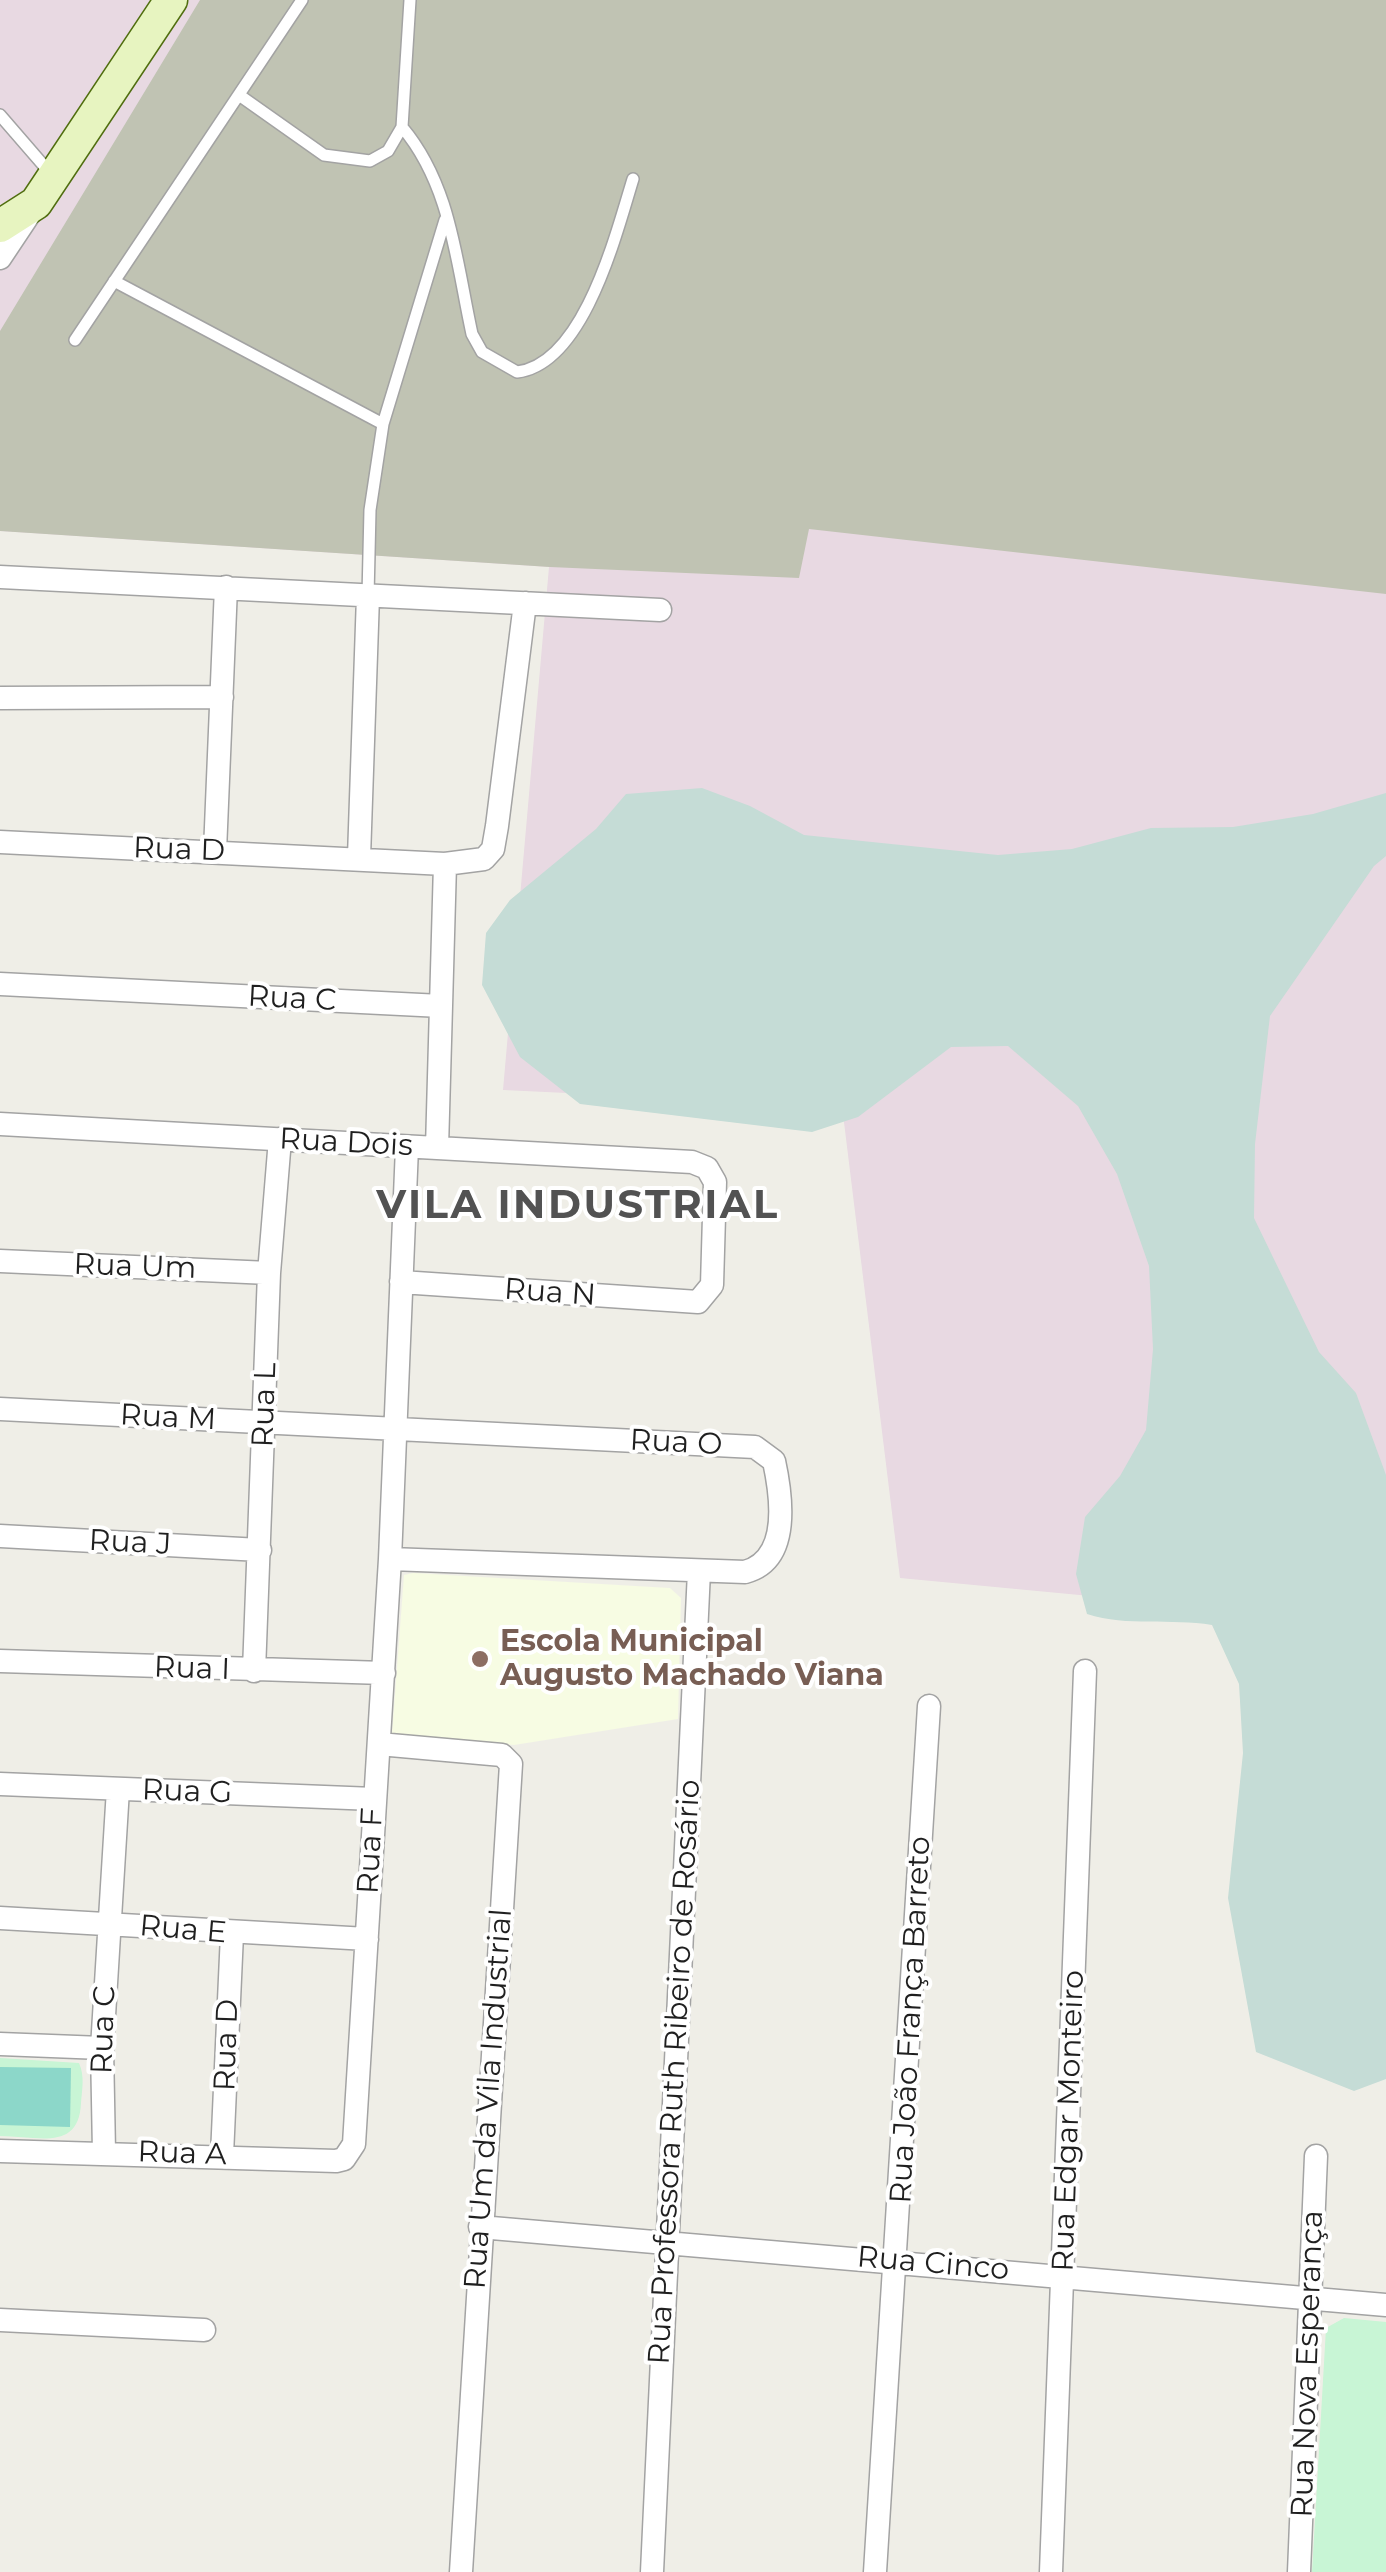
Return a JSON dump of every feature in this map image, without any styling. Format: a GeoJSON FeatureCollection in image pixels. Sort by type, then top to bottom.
{"type":"FeatureCollection","features":[{"type":"Feature","properties":{"kind":"street"},"geometry":{"type":"LineString","coordinates":[[0,258],[171,0]]}},
{"type":"Feature","properties":{"kind":"street"},"geometry":{"type":"LineString","coordinates":[[0,226],[45,190]]}},
{"type":"Feature","properties":{"kind":"street"},"geometry":{"type":"LineString","coordinates":[[0,577],[660,610]]}},
{"type":"Feature","properties":{"kind":"street"},"geometry":{"type":"LineString","coordinates":[[216,851],[226,586]]}},
{"type":"Feature","properties":{"kind":"street"},"geometry":{"type":"LineString","coordinates":[[359,858],[368,596]]}},
{"type":"Feature","properties":{"kind":"street"},"geometry":{"type":"LineString","coordinates":[[438,1148],[445,864],[478,861],[492,849],[526,602]]}},
{"type":"Feature","properties":{"kind":"street"},"geometry":{"type":"LineString","coordinates":[[0,698],[222,697]]}},
{"type":"Feature","properties":{"kind":"street","name":"Rua D"},"geometry":{"type":"LineString","coordinates":[[0,842],[445,864]]}},
{"type":"Feature","properties":{"kind":"street","name":"Rua C"},"geometry":{"type":"LineString","coordinates":[[0,984],[441,1006]]}},
{"type":"Feature","properties":{"kind":"street","name":"Rua Dois"},"geometry":{"type":"LineString","coordinates":[[0,1124],[692,1162],[707,1168],[715,1182],[712,1284],[698,1302]]}},
{"type":"Feature","properties":{"kind":"street","name":"Rua L"},"geometry":{"type":"LineString","coordinates":[[254,1671],[269,1273],[280,1139]]}},
{"type":"Feature","properties":{"kind":"street","name":"Rua F"},"geometry":{"type":"LineString","coordinates":[[354,2144],[397,1428],[406,1147]]}},
{"type":"Feature","properties":{"kind":"street","name":"Rua Um"},"geometry":{"type":"LineString","coordinates":[[0,1262],[269,1273]]}},
{"type":"Feature","properties":{"kind":"street","name":"Rua N"},"geometry":{"type":"LineString","coordinates":[[401,1282],[698,1302]]}},
{"type":"Feature","properties":{"kind":"street","name":"Rua M"},"geometry":{"type":"LineString","coordinates":[[0,1409],[397,1428]]}},
{"type":"Feature","properties":{"kind":"street","name":"Rua O"},"geometry":{"type":"LineString","coordinates":[[397,1428],[765,1451],[774,1460],[778,1476],[774,1553],[758,1569],[698,1571]]}},
{"type":"Feature","properties":{"kind":"street","name":"Rua J"},"geometry":{"type":"LineString","coordinates":[[0,1536],[260,1550]]}},
{"type":"Feature","properties":{"kind":"street"},"geometry":{"type":"LineString","coordinates":[[390,1558],[698,1571]]}},
{"type":"Feature","properties":{"kind":"street","name":"Rua Professora Ruth Ribeiro de Rosário"},"geometry":{"type":"LineString","coordinates":[[652,2572],[698,1571]]}},
{"type":"Feature","properties":{"kind":"street","name":"Rua I"},"geometry":{"type":"LineString","coordinates":[[0,1661],[384,1673]]}},
{"type":"Feature","properties":{"kind":"street","name":"Rua Edgar Monteiro"},"geometry":{"type":"LineString","coordinates":[[1051,2572],[1085,1671]]}},
{"type":"Feature","properties":{"kind":"street","name":"Rua João França Barreto"},"geometry":{"type":"LineString","coordinates":[[875,2572],[929,1706]]}},
{"type":"Feature","properties":{"kind":"street","name":"Rua Um da Vila Industrial"},"geometry":{"type":"LineString","coordinates":[[378,1744],[502,1755],[511,1764],[461,2572]]}},
{"type":"Feature","properties":{"kind":"street","name":"Rua G"},"geometry":{"type":"LineString","coordinates":[[0,1784],[374,1799]]}},
{"type":"Feature","properties":{"kind":"street","name":"Rua C"},"geometry":{"type":"LineString","coordinates":[[104,2152],[102,2048],[118,1789]]}},
{"type":"Feature","properties":{"kind":"street","name":"Rua E"},"geometry":{"type":"LineString","coordinates":[[0,1918],[367,1939]]}},
{"type":"Feature","properties":{"kind":"street","name":"Rua D"},"geometry":{"type":"LineString","coordinates":[[222,2155],[232,1934]]}},
{"type":"Feature","properties":{"kind":"street"},"geometry":{"type":"LineString","coordinates":[[0,2044],[102,2048]]}},
{"type":"Feature","properties":{"kind":"street","name":"Rua A"},"geometry":{"type":"LineString","coordinates":[[0,2151],[336,2161],[344,2159],[354,2144]]}},
{"type":"Feature","properties":{"kind":"street","name":"Rua Nova Esperança"},"geometry":{"type":"LineString","coordinates":[[1299,2572],[1316,2156]]}},
{"type":"Feature","properties":{"kind":"street","name":"Rua Cinco"},"geometry":{"type":"LineString","coordinates":[[480,2227],[1386,2305]]}},
{"type":"Feature","properties":{"kind":"street"},"geometry":{"type":"LineString","coordinates":[[0,2320],[204,2330]]}},
{"type":"Feature","properties":{"kind":"lane"},"geometry":{"type":"LineString","coordinates":[[75,340],[302,0]]}},
{"type":"Feature","properties":{"kind":"lane"},"geometry":{"type":"LineString","coordinates":[[239,95],[324,156],[355,162],[388,150],[402,127],[410,0]]}},
{"type":"Feature","properties":{"kind":"lane"},"geometry":{"type":"LineString","coordinates":[[0,115],[45,190]]}},
{"type":"Feature","properties":{"kind":"lane"},"geometry":{"type":"LineString","coordinates":[[402,127],[430,165],[446,216],[472,334],[482,352],[501,367],[533,370],[546,363],[585,308],[602,275],[634,179]]}},
{"type":"Feature","properties":{"kind":"lane"},"geometry":{"type":"LineString","coordinates":[[368,596],[370,510],[383,424],[446,216]]}},
{"type":"Feature","properties":{"kind":"lane"},"geometry":{"type":"LineString","coordinates":[[114,282],[383,424]]}},
{"type":"Feature","properties":{"kind":"shaded area"},"geometry":{"type":"Polygon","coordinates":[[[0,0],[1386,0],[1386,1536],[1090,1596],[900,1578],[842,1106],[503,1090],[549,567],[0,531],[0,0]]]}},
{"type":"Feature","properties":{"kind":"shaded area"},"geometry":{"type":"Polygon","coordinates":[[[200,0],[1386,0],[1386,594],[809,529],[799,578],[550,567],[0,531],[0,331],[200,0]]]}},
{"type":"Feature","properties":{"kind":"shaded area"},"geometry":{"type":"Polygon","coordinates":[[[702,788],[750,806],[804,835],[998,855],[1072,849],[1151,828],[1233,827],[1313,814],[1386,793],[1386,856],[1374,866],[1270,1016],[1255,1144],[1254,1218],[1319,1352],[1356,1393],[1386,1475],[1386,2079],[1354,2091],[1256,2052],[1228,1898],[1243,1753],[1239,1684],[1212,1625],[1118,1620],[1087,1614],[1076,1574],[1085,1517],[1120,1476],[1146,1430],[1153,1349],[1149,1266],[1117,1174],[1078,1106],[1008,1046],[951,1047],[858,1117],[812,1132],[580,1104],[520,1057],[482,985],[486,933],[510,900],[596,829],[626,794],[702,788]]]}},
{"type":"Feature","properties":{"kind":"shaded area","name":"Escola Municipal Augusto Machado Viana"},"geometry":{"type":"Polygon","coordinates":[[[404,1575],[670,1588],[681,1598],[678,1719],[514,1745],[392,1734],[404,1575]]]}},
{"type":"Feature","properties":{"kind":"shaded area"},"geometry":{"type":"Polygon","coordinates":[[[0,2067],[71,2068],[70,2127],[0,2125],[0,2067]]]}},
{"type":"Feature","properties":{"kind":"green space"},"geometry":{"type":"Polygon","coordinates":[[[0,2058],[79,2063],[82,2093],[73,2129],[54,2138],[0,2136],[0,2058]]]}},
{"type":"Feature","properties":{"kind":"green space"},"geometry":{"type":"Polygon","coordinates":[[[1344,2318],[1386,2322],[1386,2572],[1312,2572],[1326,2328],[1344,2318]]]}},
{"type":"Feature","properties":{"kind":"place","name":"Escola Municipal Augusto Machado Viana"},"geometry":{"type":"Point","coordinates":[480,1659]}},
{"type":"Feature","properties":{"kind":"district","name":"VILA INDUSTRIAL"},"geometry":{"type":"Point","coordinates":[578,1206]}}]}
